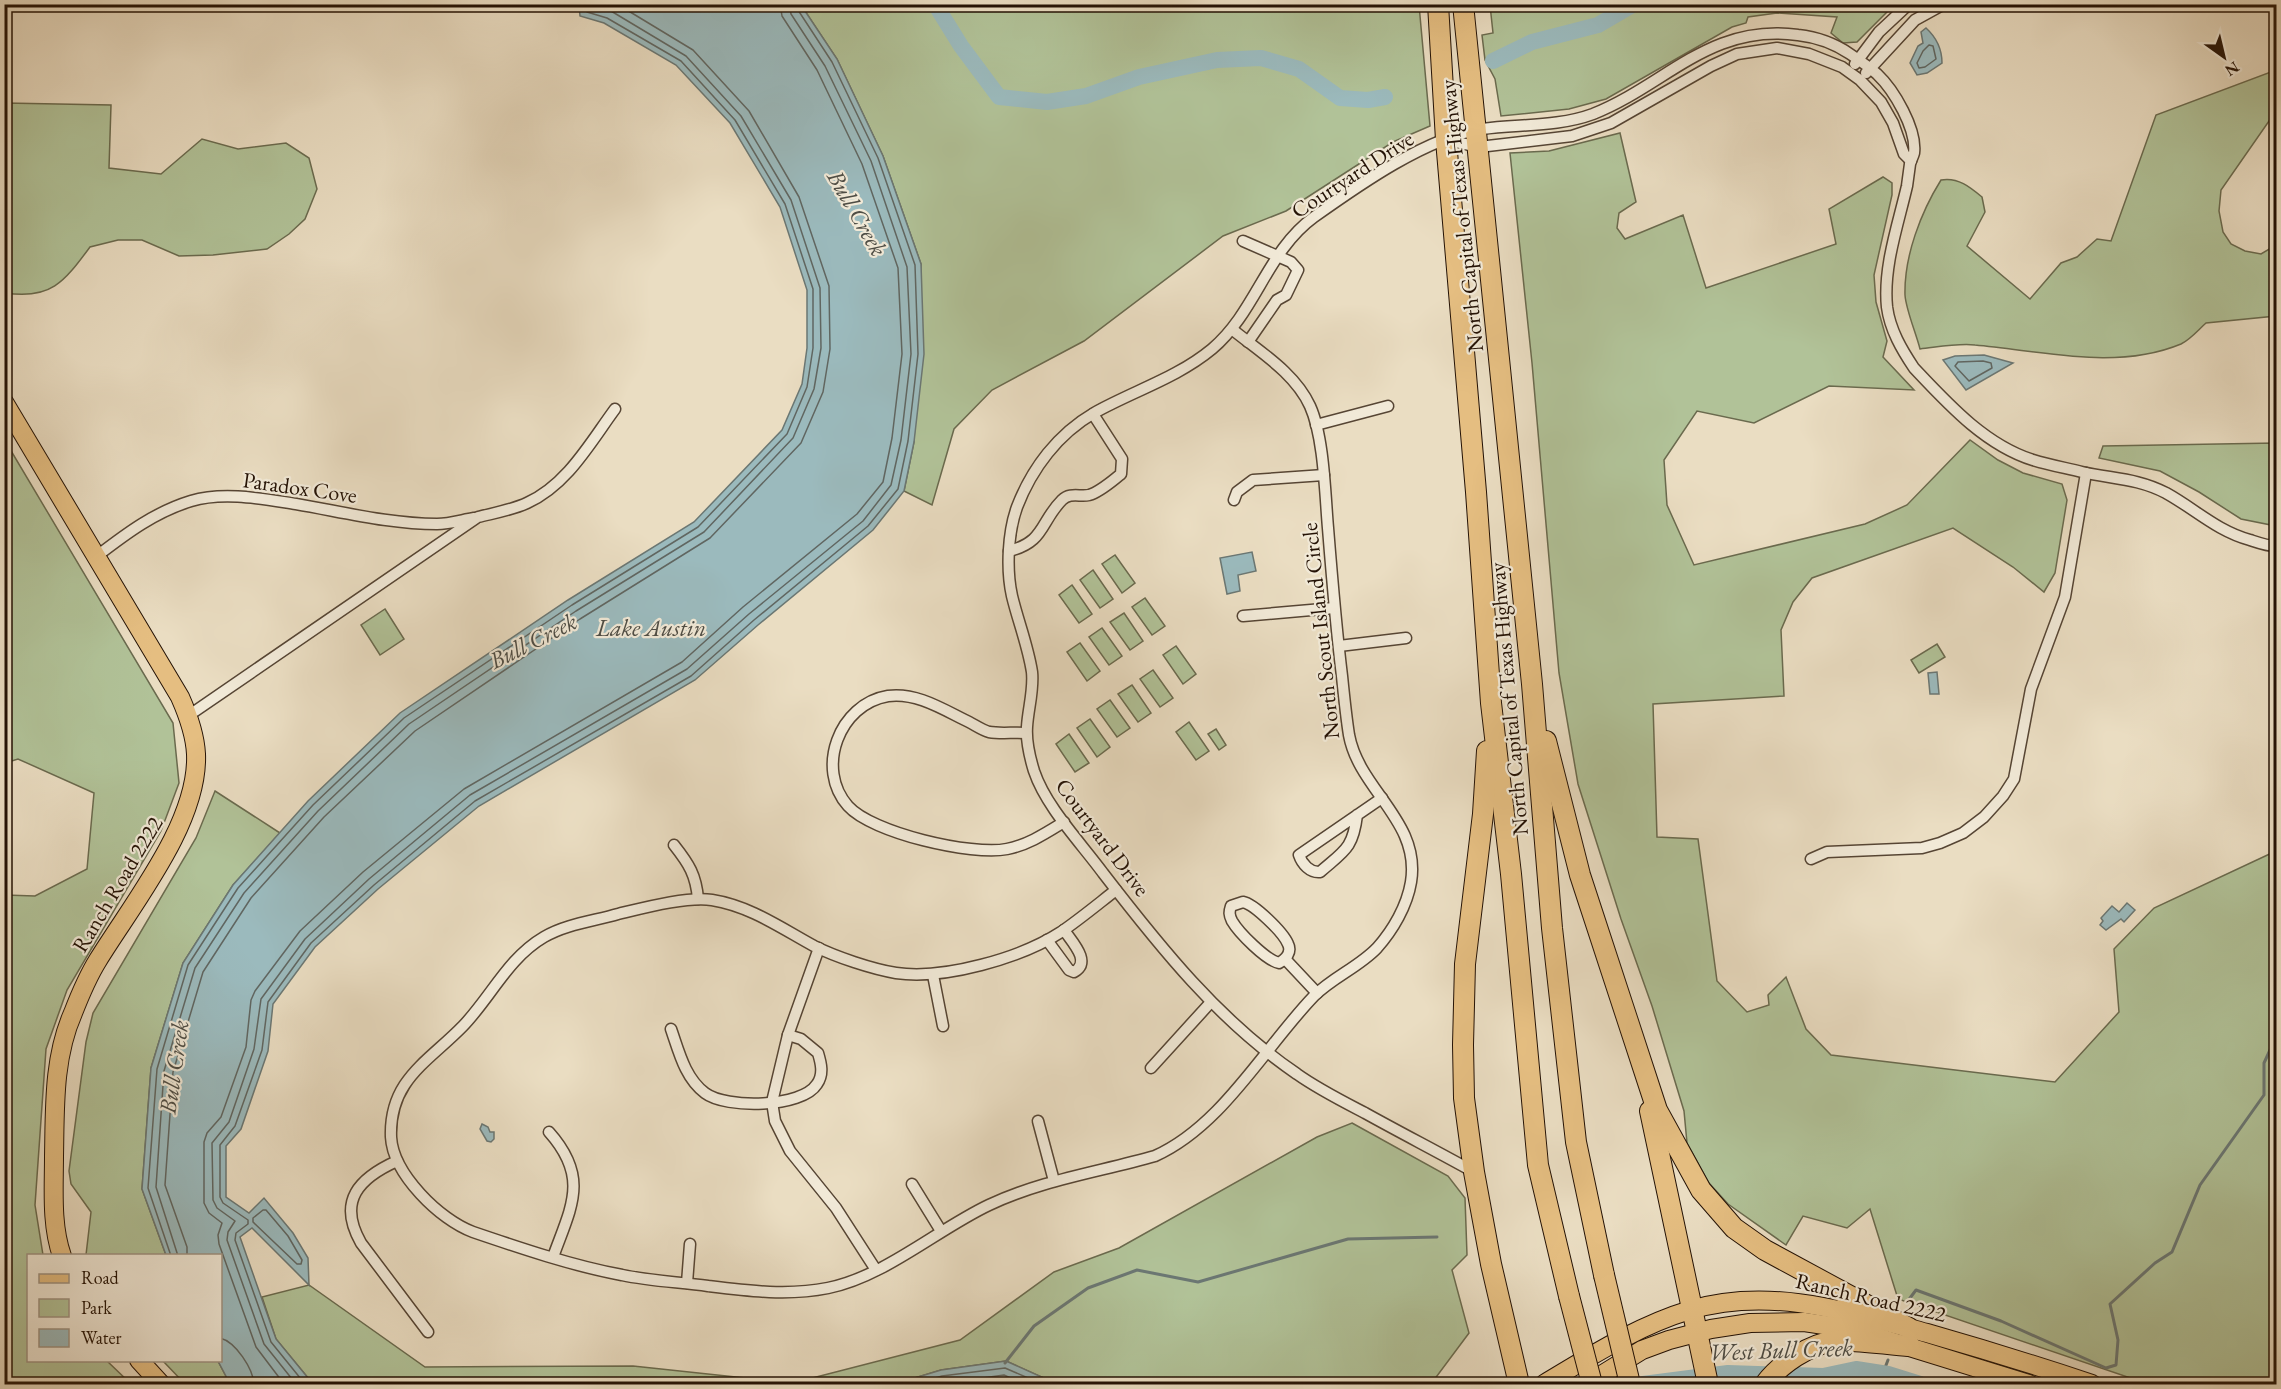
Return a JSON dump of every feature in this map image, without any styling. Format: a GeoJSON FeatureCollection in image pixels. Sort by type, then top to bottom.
{"type":"FeatureCollection","features":[{"type":"Feature","properties":{"kind":"highway","name":"North Capital of Texas Highway"},"geometry":{"type":"LineString","coordinates":[[1438,4],[1446,140],[1476,492],[1491,703],[1511,874],[1538,1165],[1592,1384]]}},
{"type":"Feature","properties":{"kind":"highway","name":"North Capital of Texas Highway"},"geometry":{"type":"LineString","coordinates":[[1463,4],[1532,684],[1552,928],[1576,1142],[1630,1384]]}},
{"type":"Feature","properties":{"kind":"highway"},"geometry":{"type":"LineString","coordinates":[[1532,684],[1580,875],[1657,1110],[1676,1147],[1701,1190],[1734,1228],[1765,1250],[1909,1337]]}},
{"type":"Feature","properties":{"kind":"highway"},"geometry":{"type":"LineString","coordinates":[[1491,703],[1483,814],[1465,964],[1464,1098],[1474,1172],[1491,1264],[1519,1384]]}},
{"type":"Feature","properties":{"kind":"highway"},"geometry":{"type":"LineString","coordinates":[[1636,1043],[1690,1310],[1708,1384]]}},
{"type":"Feature","properties":{"kind":"highway"},"geometry":{"type":"LineString","coordinates":[[1765,1384],[1780,1368],[1815,1347],[1835,1341],[1909,1337]]}},
{"type":"Feature","properties":{"kind":"main road","name":"Ranch Road 2222"},"geometry":{"type":"LineString","coordinates":[[4,402],[180,697],[188,716],[196,754],[192,790],[181,826],[96,963],[72,1016],[59,1061],[55,1097],[54,1191],[55,1225],[62,1254]]}},
{"type":"Feature","properties":{"kind":"main road","name":"Ranch Road 2222"},"geometry":{"type":"LineString","coordinates":[[1544,1384],[1649,1324],[1690,1310],[1770,1299],[1820,1305],[2030,1384]]}},
{"type":"Feature","properties":{"kind":"main road"},"geometry":{"type":"LineString","coordinates":[[1587,1384],[1642,1350],[1669,1340],[1750,1323],[1804,1322],[1909,1337]]}},
{"type":"Feature","properties":{"kind":"main road","name":"Ranch Road 2222"},"geometry":{"type":"LineString","coordinates":[[1909,1337],[2018,1359],[2092,1384]]}},
{"type":"Feature","properties":{"kind":"main road"},"geometry":{"type":"LineString","coordinates":[[141,1362],[161,1384]]}},
{"type":"Feature","properties":{"kind":"street"},"geometry":{"type":"LineString","coordinates":[[1850,72],[1879,32],[1909,4]]}},
{"type":"Feature","properties":{"kind":"street"},"geometry":{"type":"LineString","coordinates":[[1860,80],[1915,20],[1944,4]]}},
{"type":"Feature","properties":{"kind":"street"},"geometry":{"type":"LineString","coordinates":[[1478,139],[1589,115],[1703,52],[1734,39],[1760,33],[1785,33],[1810,36],[1832,44],[1880,77],[1895,96],[1907,121],[1915,151],[1897,224],[1887,284],[1887,306],[1891,326],[1905,356],[1928,383],[1984,435],[2006,449],[2032,460],[2086,473],[2131,479],[2166,493],[2213,525],[2234,536],[2269,546],[2277,546]]}},
{"type":"Feature","properties":{"kind":"street"},"geometry":{"type":"LineString","coordinates":[[1446,140],[1572,136],[1590,131],[1611,123],[1711,66],[1737,54],[1777,48],[1809,54],[1842,67],[1860,80],[1881,102],[1893,123],[1904,154],[1911,161]]}},
{"type":"Feature","properties":{"kind":"street"},"geometry":{"type":"LineString","coordinates":[[1703,52],[1711,66]]}},
{"type":"Feature","properties":{"kind":"street","name":"Courtyard Drive"},"geometry":{"type":"LineString","coordinates":[[1474,1172],[1328,1093],[1267,1052],[1211,1002],[1186,976],[1064,822],[1039,785],[1032,765],[1026,733],[1032,674],[1010,588],[1010,551],[1015,511],[1047,453],[1064,435],[1093,414],[1178,372],[1208,352],[1233,330],[1276,256],[1308,221],[1384,171],[1421,150],[1446,140],[1478,139]]}},
{"type":"Feature","properties":{"kind":"street"},"geometry":{"type":"LineString","coordinates":[[1243,241],[1291,262],[1298,270],[1286,295],[1276,300],[1248,342]]}},
{"type":"Feature","properties":{"kind":"street","name":"North Scout Island Circle"},"geometry":{"type":"LineString","coordinates":[[397,1161],[415,1188],[432,1206],[465,1229],[587,1268],[624,1276],[768,1293],[796,1292],[831,1288],[855,1280],[985,1206],[1022,1190],[1133,1162],[1173,1148],[1208,1120],[1317,993],[1376,949],[1393,926],[1406,900],[1411,883],[1413,861],[1405,832],[1355,753],[1349,737],[1334,608],[1324,475],[1311,408],[1297,385],[1282,370],[1233,330]]}},
{"type":"Feature","properties":{"kind":"street"},"geometry":{"type":"LineString","coordinates":[[1316,425],[1388,406]]}},
{"type":"Feature","properties":{"kind":"street"},"geometry":{"type":"LineString","coordinates":[[188,716],[478,517],[526,503],[554,487],[615,409]]}},
{"type":"Feature","properties":{"kind":"street"},"geometry":{"type":"LineString","coordinates":[[1010,551],[1024,547],[1036,538],[1062,500],[1068,496],[1094,493],[1121,474],[1122,459],[1093,414]]}},
{"type":"Feature","properties":{"kind":"street"},"geometry":{"type":"LineString","coordinates":[[1811,859],[1827,852],[1922,848],[1940,843],[1963,833],[1984,817],[2003,796],[2014,779],[2031,689],[2065,597],[2086,473]]}},
{"type":"Feature","properties":{"kind":"street"},"geometry":{"type":"LineString","coordinates":[[1234,500],[1237,492],[1254,480],[1324,475]]}},
{"type":"Feature","properties":{"kind":"street","name":"Paradox Cove"},"geometry":{"type":"LineString","coordinates":[[97,556],[139,523],[166,509],[194,500],[225,496],[260,498],[396,521],[439,524],[478,517]]}},
{"type":"Feature","properties":{"kind":"street"},"geometry":{"type":"LineString","coordinates":[[1243,616],[1334,608]]}},
{"type":"Feature","properties":{"kind":"street"},"geometry":{"type":"LineString","coordinates":[[1339,646],[1406,638]]}},
{"type":"Feature","properties":{"kind":"street"},"geometry":{"type":"LineString","coordinates":[[1026,733],[988,732],[930,702],[911,697],[888,696],[867,703],[849,718],[839,732],[833,750],[832,770],[836,785],[848,807],[866,819],[900,833],[955,848],[978,851],[1007,849],[1029,843],[1064,822]]}},
{"type":"Feature","properties":{"kind":"street"},"geometry":{"type":"LineString","coordinates":[[1357,815],[1355,835],[1349,847],[1320,872],[1309,869],[1301,861],[1299,855],[1357,815],[1382,798]]}},
{"type":"Feature","properties":{"kind":"street"},"geometry":{"type":"LineString","coordinates":[[674,845],[686,860],[696,880],[699,899]]}},
{"type":"Feature","properties":{"kind":"street"},"geometry":{"type":"LineString","coordinates":[[428,1332],[356,1234],[351,1212],[353,1197],[366,1178],[397,1161],[391,1141],[395,1105],[408,1077],[468,1022],[511,965],[527,949],[546,936],[567,927],[635,910],[699,899],[714,900],[766,918],[819,948],[895,973],[933,975],[965,969],[1047,940],[1064,930],[1116,890]]}},
{"type":"Feature","properties":{"kind":"street"},"geometry":{"type":"LineString","coordinates":[[1243,902],[1251,903],[1289,945],[1286,960],[1279,963],[1268,959],[1233,922],[1231,906],[1243,902]]}},
{"type":"Feature","properties":{"kind":"street"},"geometry":{"type":"LineString","coordinates":[[1047,940],[1069,970],[1074,972],[1080,969],[1083,963],[1082,957],[1064,930]]}},
{"type":"Feature","properties":{"kind":"street"},"geometry":{"type":"LineString","coordinates":[[819,948],[788,1035],[771,1102],[778,1127],[790,1152],[836,1208],[876,1270]]}},
{"type":"Feature","properties":{"kind":"street"},"geometry":{"type":"LineString","coordinates":[[1286,960],[1317,993]]}},
{"type":"Feature","properties":{"kind":"street"},"geometry":{"type":"LineString","coordinates":[[933,975],[943,1026]]}},
{"type":"Feature","properties":{"kind":"street"},"geometry":{"type":"LineString","coordinates":[[1151,1068],[1211,1002]]}},
{"type":"Feature","properties":{"kind":"street"},"geometry":{"type":"LineString","coordinates":[[671,1029],[688,1074],[706,1094],[717,1101],[733,1104],[790,1100],[813,1090],[822,1072],[818,1053],[801,1039],[788,1035]]}},
{"type":"Feature","properties":{"kind":"street"},"geometry":{"type":"LineString","coordinates":[[1038,1121],[1054,1181]]}},
{"type":"Feature","properties":{"kind":"street"},"geometry":{"type":"LineString","coordinates":[[549,1132],[564,1148],[575,1186],[554,1257]]}},
{"type":"Feature","properties":{"kind":"street"},"geometry":{"type":"LineString","coordinates":[[912,1184],[941,1231]]}},
{"type":"Feature","properties":{"kind":"street"},"geometry":{"type":"LineString","coordinates":[[687,1283],[690,1244]]}},
{"type":"Feature","properties":{"kind":"green space"},"geometry":{"type":"Polygon","coordinates":[[[1490,4],[1894,5],[1857,42],[1843,43],[1831,33],[1837,17],[1777,13],[1748,17],[1746,23],[1732,27],[1606,99],[1569,109],[1501,116],[1495,79],[1485,60],[1482,35],[1493,33],[1490,4]]]}},
{"type":"Feature","properties":{"kind":"green space"},"geometry":{"type":"Polygon","coordinates":[[[801,5],[1419,5],[1430,126],[1393,142],[1286,211],[1223,236],[1084,341],[992,390],[954,429],[932,505],[904,491],[914,442],[921,264],[883,156],[837,59],[801,5]]]}},
{"type":"Feature","properties":{"kind":"green space"},"geometry":{"type":"Polygon","coordinates":[[[2276,70],[2276,111],[2221,190],[2219,211],[2223,232],[2231,244],[2245,251],[2261,254],[2276,245],[2276,316],[2206,323],[2181,344],[2156,352],[2131,356],[2079,357],[1968,345],[1920,349],[1906,301],[1905,280],[1915,235],[1941,180],[1958,181],[1982,197],[1985,212],[1967,246],[2030,299],[2061,263],[2077,257],[2097,239],[2111,241],[2156,115],[2276,70]]]}},
{"type":"Feature","properties":{"kind":"green space"},"geometry":{"type":"Polygon","coordinates":[[[4,103],[111,105],[109,168],[161,174],[202,139],[238,149],[286,143],[309,158],[317,189],[305,219],[289,234],[267,249],[179,256],[142,240],[118,240],[90,247],[64,279],[45,291],[34,294],[5,293],[4,103]]]}},
{"type":"Feature","properties":{"kind":"green space"},"geometry":{"type":"Polygon","coordinates":[[[1620,133],[1636,202],[1619,213],[1617,228],[1625,239],[1683,215],[1706,288],[1836,244],[1829,209],[1883,177],[1892,183],[1892,195],[1874,275],[1876,302],[1887,341],[1883,357],[1914,390],[1829,386],[1754,423],[1697,411],[1664,460],[1667,505],[1694,565],[1865,524],[1907,505],[1970,440],[1998,460],[2023,473],[2062,484],[2067,500],[2055,573],[2044,592],[2013,567],[1953,528],[1812,578],[1793,602],[1781,630],[1784,696],[1653,704],[1657,837],[1698,839],[1717,981],[1747,1012],[1769,1005],[1768,995],[1786,977],[1806,1029],[1831,1055],[2055,1082],[2119,1012],[2114,949],[2154,908],[2276,851],[2276,1384],[2148,1384],[1898,1299],[1870,1209],[1847,1228],[1803,1216],[1786,1245],[1728,1204],[1709,1183],[1687,1143],[1684,1111],[1652,1006],[1621,919],[1578,784],[1559,673],[1532,363],[1510,153],[1549,151],[1620,133]]]}},
{"type":"Feature","properties":{"kind":"green space"},"geometry":{"type":"Polygon","coordinates":[[[4,439],[173,723],[179,783],[161,831],[67,990],[46,1049],[35,1205],[43,1254],[27,1254],[27,1362],[108,1362],[131,1384],[5,1384],[5,895],[35,896],[87,869],[94,793],[18,759],[5,763],[4,439]]]}},
{"type":"Feature","properties":{"kind":"green space"},"geometry":{"type":"Polygon","coordinates":[[[2276,443],[2276,526],[2241,519],[2199,492],[2160,471],[2099,458],[2103,446],[2276,443]]]}},
{"type":"Feature","properties":{"kind":"green space"},"geometry":{"type":"Polygon","coordinates":[[[1115,555],[1135,583],[1122,593],[1102,564],[1115,555]]]}},
{"type":"Feature","properties":{"kind":"green space"},"geometry":{"type":"Polygon","coordinates":[[[1093,570],[1113,599],[1100,608],[1080,580],[1093,570]]]}},
{"type":"Feature","properties":{"kind":"green space"},"geometry":{"type":"Polygon","coordinates":[[[1072,585],[1092,614],[1079,623],[1059,595],[1072,585]]]}},
{"type":"Feature","properties":{"kind":"green space"},"geometry":{"type":"Polygon","coordinates":[[[1145,598],[1165,626],[1152,635],[1132,607],[1145,598]]]}},
{"type":"Feature","properties":{"kind":"green space"},"geometry":{"type":"Polygon","coordinates":[[[385,609],[404,639],[380,655],[361,625],[385,609]]]}},
{"type":"Feature","properties":{"kind":"green space"},"geometry":{"type":"Polygon","coordinates":[[[1124,613],[1143,641],[1130,650],[1110,622],[1124,613]]]}},
{"type":"Feature","properties":{"kind":"green space"},"geometry":{"type":"Polygon","coordinates":[[[1102,628],[1122,656],[1109,665],[1089,637],[1102,628]]]}},
{"type":"Feature","properties":{"kind":"green space"},"geometry":{"type":"Polygon","coordinates":[[[1080,643],[1100,671],[1087,681],[1067,652],[1080,643]]]}},
{"type":"Feature","properties":{"kind":"green space"},"geometry":{"type":"Polygon","coordinates":[[[1937,644],[1945,657],[1919,673],[1911,660],[1937,644]]]}},
{"type":"Feature","properties":{"kind":"green space"},"geometry":{"type":"Polygon","coordinates":[[[1176,646],[1196,674],[1183,684],[1163,655],[1176,646]]]}},
{"type":"Feature","properties":{"kind":"green space"},"geometry":{"type":"Polygon","coordinates":[[[1153,670],[1173,698],[1160,707],[1140,679],[1153,670]]]}},
{"type":"Feature","properties":{"kind":"green space"},"geometry":{"type":"Polygon","coordinates":[[[1132,685],[1151,713],[1138,722],[1118,694],[1132,685]]]}},
{"type":"Feature","properties":{"kind":"green space"},"geometry":{"type":"Polygon","coordinates":[[[1110,700],[1130,728],[1117,737],[1097,709],[1110,700]]]}},
{"type":"Feature","properties":{"kind":"green space"},"geometry":{"type":"Polygon","coordinates":[[[1090,719],[1110,747],[1097,757],[1077,728],[1090,719]]]}},
{"type":"Feature","properties":{"kind":"green space"},"geometry":{"type":"Polygon","coordinates":[[[1189,722],[1209,751],[1196,760],[1176,732],[1189,722]]]}},
{"type":"Feature","properties":{"kind":"green space"},"geometry":{"type":"Polygon","coordinates":[[[1216,729],[1226,745],[1219,750],[1208,734],[1216,729]]]}},
{"type":"Feature","properties":{"kind":"green space"},"geometry":{"type":"Polygon","coordinates":[[[1069,734],[1089,763],[1075,772],[1056,744],[1069,734]]]}},
{"type":"Feature","properties":{"kind":"green space"},"geometry":{"type":"Polygon","coordinates":[[[215,791],[280,833],[233,885],[183,963],[151,1068],[142,1189],[166,1254],[86,1254],[91,1212],[71,1184],[69,1171],[86,1042],[93,1013],[196,838],[215,791]]]}},
{"type":"Feature","properties":{"kind":"green space"},"geometry":{"type":"Polygon","coordinates":[[[1352,1123],[1448,1176],[1465,1198],[1467,1255],[1452,1270],[1469,1333],[1431,1384],[1057,1384],[1006,1361],[941,1370],[895,1384],[313,1384],[276,1339],[262,1297],[309,1285],[425,1367],[633,1366],[793,1383],[960,1340],[1054,1272],[1119,1248],[1317,1137],[1352,1123]]]}},
{"type":"Feature","properties":{"kind":"green space"},"geometry":{"type":"Polygon","coordinates":[[[164,1362],[219,1362],[228,1380],[234,1384],[185,1384],[164,1362]]]}},
{"type":"Feature","properties":{"kind":"green space"},"geometry":{"type":"Polygon","coordinates":[[[1835,1379],[1873,1381],[1885,1384],[1823,1384],[1835,1379]]]}},
{"type":"Feature","properties":{"kind":"water","name":"Lake Austin"},"geometry":{"type":"Polygon","coordinates":[[[579,5],[801,5],[837,59],[883,156],[921,264],[924,354],[914,442],[904,491],[873,530],[695,680],[479,806],[378,889],[315,947],[273,1004],[268,1051],[241,1129],[226,1146],[226,1197],[249,1213],[264,1198],[293,1233],[308,1258],[309,1285],[252,1228],[240,1237],[276,1339],[313,1384],[234,1384],[228,1380],[219,1362],[222,1362],[222,1254],[166,1254],[142,1189],[151,1068],[183,963],[233,885],[308,801],[400,713],[568,600],[694,522],[782,430],[802,384],[807,348],[807,290],[780,207],[730,123],[676,65],[604,23],[580,16],[579,5]]]}},
{"type":"Feature","properties":{"kind":"water"},"geometry":{"type":"Polygon","coordinates":[[[1926,28],[1938,44],[1942,63],[1927,73],[1917,75],[1910,63],[1918,46],[1923,43],[1921,32],[1926,28]]]}},
{"type":"Feature","properties":{"kind":"water"},"geometry":{"type":"Polygon","coordinates":[[[1984,355],[2013,363],[1966,390],[1943,360],[1955,356],[1984,355]]]}},
{"type":"Feature","properties":{"kind":"water"},"geometry":{"type":"Polygon","coordinates":[[[1252,552],[1256,571],[1238,575],[1240,591],[1227,594],[1220,558],[1252,552]]]}},
{"type":"Feature","properties":{"kind":"water"},"geometry":{"type":"Polygon","coordinates":[[[1937,672],[1939,694],[1930,694],[1928,673],[1937,672]]]}},
{"type":"Feature","properties":{"kind":"water"},"geometry":{"type":"Polygon","coordinates":[[[2127,903],[2135,910],[2124,922],[2121,919],[2106,930],[2100,925],[2103,921],[2101,918],[2112,906],[2119,912],[2127,903]]]}},
{"type":"Feature","properties":{"kind":"water"},"geometry":{"type":"Polygon","coordinates":[[[482,1124],[488,1127],[490,1132],[494,1132],[494,1139],[491,1142],[487,1141],[480,1129],[482,1124]]]}},
{"type":"Feature","properties":{"kind":"water"},"geometry":{"type":"Polygon","coordinates":[[[1006,1361],[1057,1384],[895,1384],[941,1370],[1006,1361]]]}},
{"type":"Feature","properties":{"kind":"waterway"},"geometry":{"type":"LineString","coordinates":[[935,4],[961,46],[999,97],[1047,102],[1086,96],[1139,77],[1217,60],[1261,58],[1299,69],[1340,98],[1368,100],[1385,97]]}},
{"type":"Feature","properties":{"kind":"waterway"},"geometry":{"type":"LineString","coordinates":[[1493,61],[1532,42],[1598,25],[1634,4]]}},
{"type":"Feature","properties":{"kind":"waterway"},"geometry":{"type":"LineString","coordinates":[[1910,1298],[1916,1290],[2001,1321],[2106,1368],[2116,1365],[2118,1340],[2110,1304],[2155,1263],[2172,1252],[2200,1185],[2264,1095],[2264,1063],[2276,1037]]}},
{"type":"Feature","properties":{"kind":"waterway"},"geometry":{"type":"LineString","coordinates":[[1005,1363],[1034,1326],[1088,1288],[1137,1270],[1198,1282],[1348,1239],[1437,1237]]}},
{"type":"Feature","properties":{"kind":"waterway"},"geometry":{"type":"LineString","coordinates":[[1883,1373],[1888,1360]]}},
{"type":"Feature","properties":{"kind":"waterway","name":"West Bull Creek"},"geometry":{"type":"LineString","coordinates":[[1643,1384],[1728,1373],[1823,1376],[1856,1369],[1888,1374],[1920,1384]]}},
{"type":"Feature","properties":{"kind":"water label","name":"Bull Creek"},"geometry":{"type":"Point","coordinates":[857,213]}},
{"type":"Feature","properties":{"kind":"water label","name":"Bull Creek"},"geometry":{"type":"Point","coordinates":[533,641]}},
{"type":"Feature","properties":{"kind":"water label","name":"Bull Creek"},"geometry":{"type":"Point","coordinates":[174,1067]}}]}
